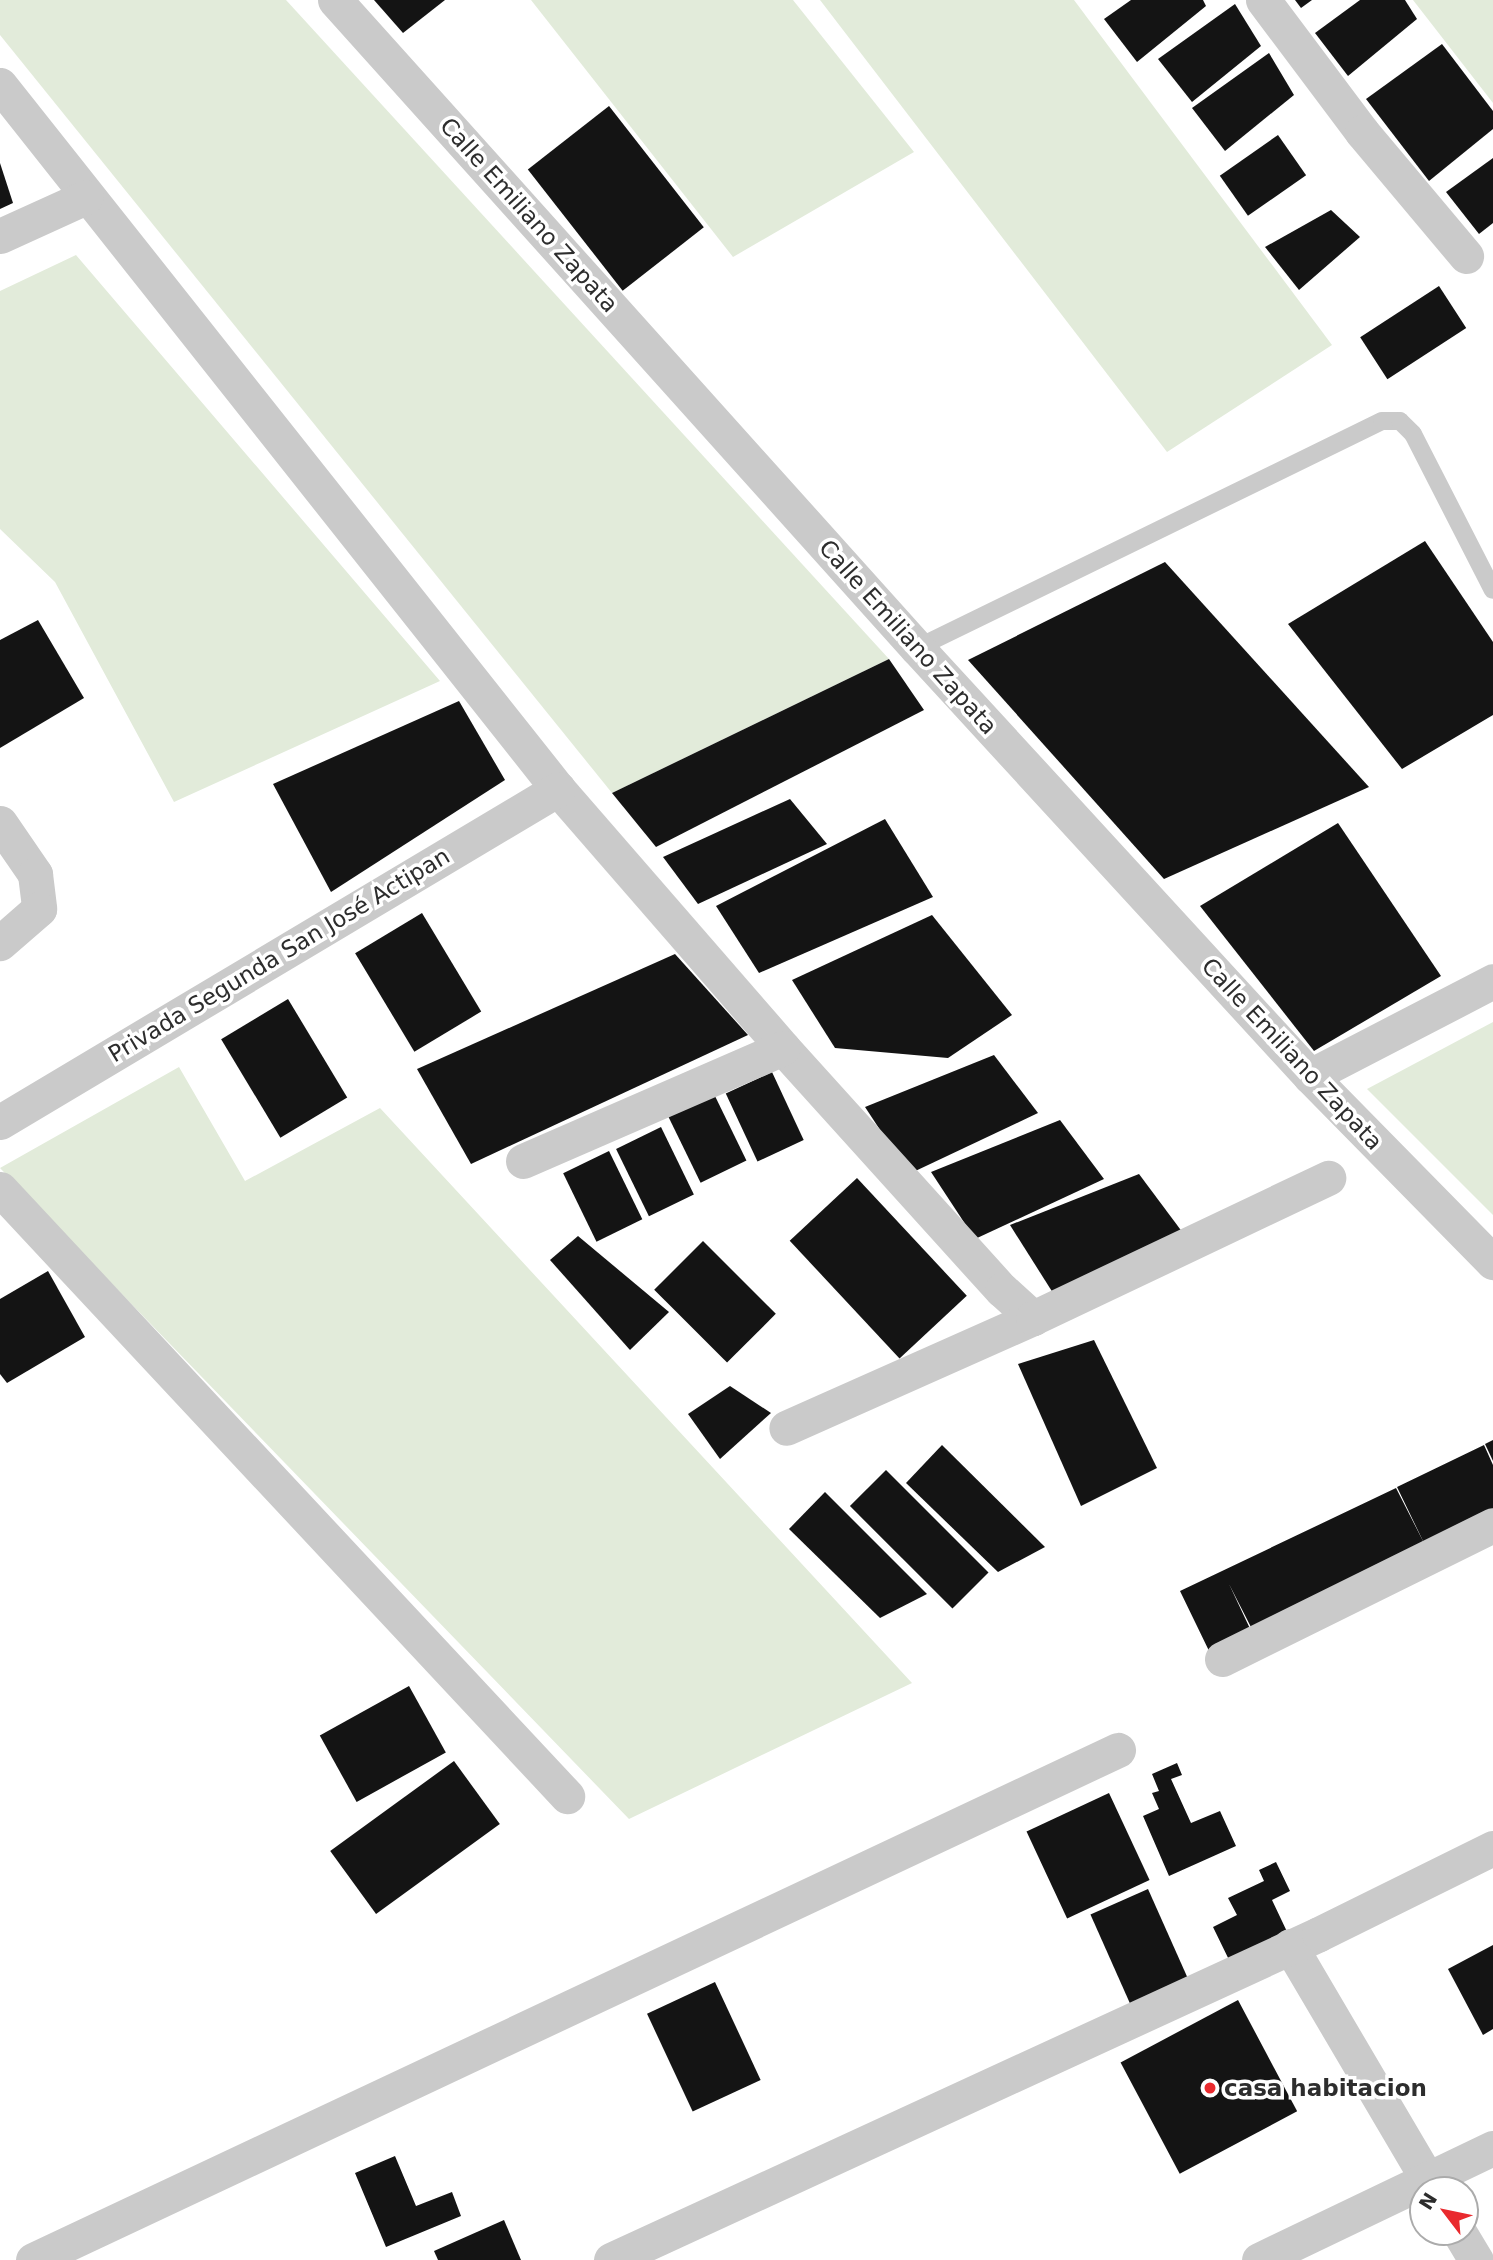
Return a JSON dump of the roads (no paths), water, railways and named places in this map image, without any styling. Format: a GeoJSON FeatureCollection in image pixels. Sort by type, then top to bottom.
{"type":"FeatureCollection","features":[{"type":"Feature","properties":{"kind":"street","name":"Calle Emiliano Zapata"},"geometry":{"type":"LineString","coordinates":[[335,0],[917,648],[1310,1076],[1493,1262]]}},
{"type":"Feature","properties":{"kind":"street"},"geometry":{"type":"LineString","coordinates":[[1263,0],[1362,132],[1466,256]]}},
{"type":"Feature","properties":{"kind":"street"},"geometry":{"type":"LineString","coordinates":[[0,85],[86,197],[558,789],[783,1048],[1002,1290],[1033,1318]]}},
{"type":"Feature","properties":{"kind":"street"},"geometry":{"type":"LineString","coordinates":[[0,236],[86,197]]}},
{"type":"Feature","properties":{"kind":"street","name":"Privada Segunda San José Actipan"},"geometry":{"type":"LineString","coordinates":[[0,1122],[558,789]]}},
{"type":"Feature","properties":{"kind":"street"},"geometry":{"type":"LineString","coordinates":[[0,823],[35,874],[39,909],[0,943]]}},
{"type":"Feature","properties":{"kind":"street"},"geometry":{"type":"LineString","coordinates":[[1310,1076],[1493,981]]}},
{"type":"Feature","properties":{"kind":"street"},"geometry":{"type":"LineString","coordinates":[[523,1161],[783,1048]]}},
{"type":"Feature","properties":{"kind":"street"},"geometry":{"type":"LineString","coordinates":[[786,1428],[1033,1318],[1328,1178]]}},
{"type":"Feature","properties":{"kind":"street"},"geometry":{"type":"LineString","coordinates":[[0,1189],[567,1796]]}},
{"type":"Feature","properties":{"kind":"street"},"geometry":{"type":"LineString","coordinates":[[1222,1659],[1493,1525]]}},
{"type":"Feature","properties":{"kind":"street"},"geometry":{"type":"LineString","coordinates":[[33,2260],[1118,1750]]}},
{"type":"Feature","properties":{"kind":"street"},"geometry":{"type":"LineString","coordinates":[[611,2260],[1290,1946],[1493,1848]]}},
{"type":"Feature","properties":{"kind":"street"},"geometry":{"type":"LineString","coordinates":[[1290,1946],[1426,2176]]}},
{"type":"Feature","properties":{"kind":"street"},"geometry":{"type":"LineString","coordinates":[[1445,2176],[1493,2148]]}},
{"type":"Feature","properties":{"kind":"street"},"geometry":{"type":"LineString","coordinates":[[1259,2260],[1409,2194]]}},
{"type":"Feature","properties":{"kind":"lane"},"geometry":{"type":"LineString","coordinates":[[917,648],[1382,421],[1400,421],[1413,434],[1493,590]]}},
{"type":"Feature","properties":{"kind":"place","name":"casa habitacion"},"geometry":{"type":"Point","coordinates":[1210,2088]}}]}
